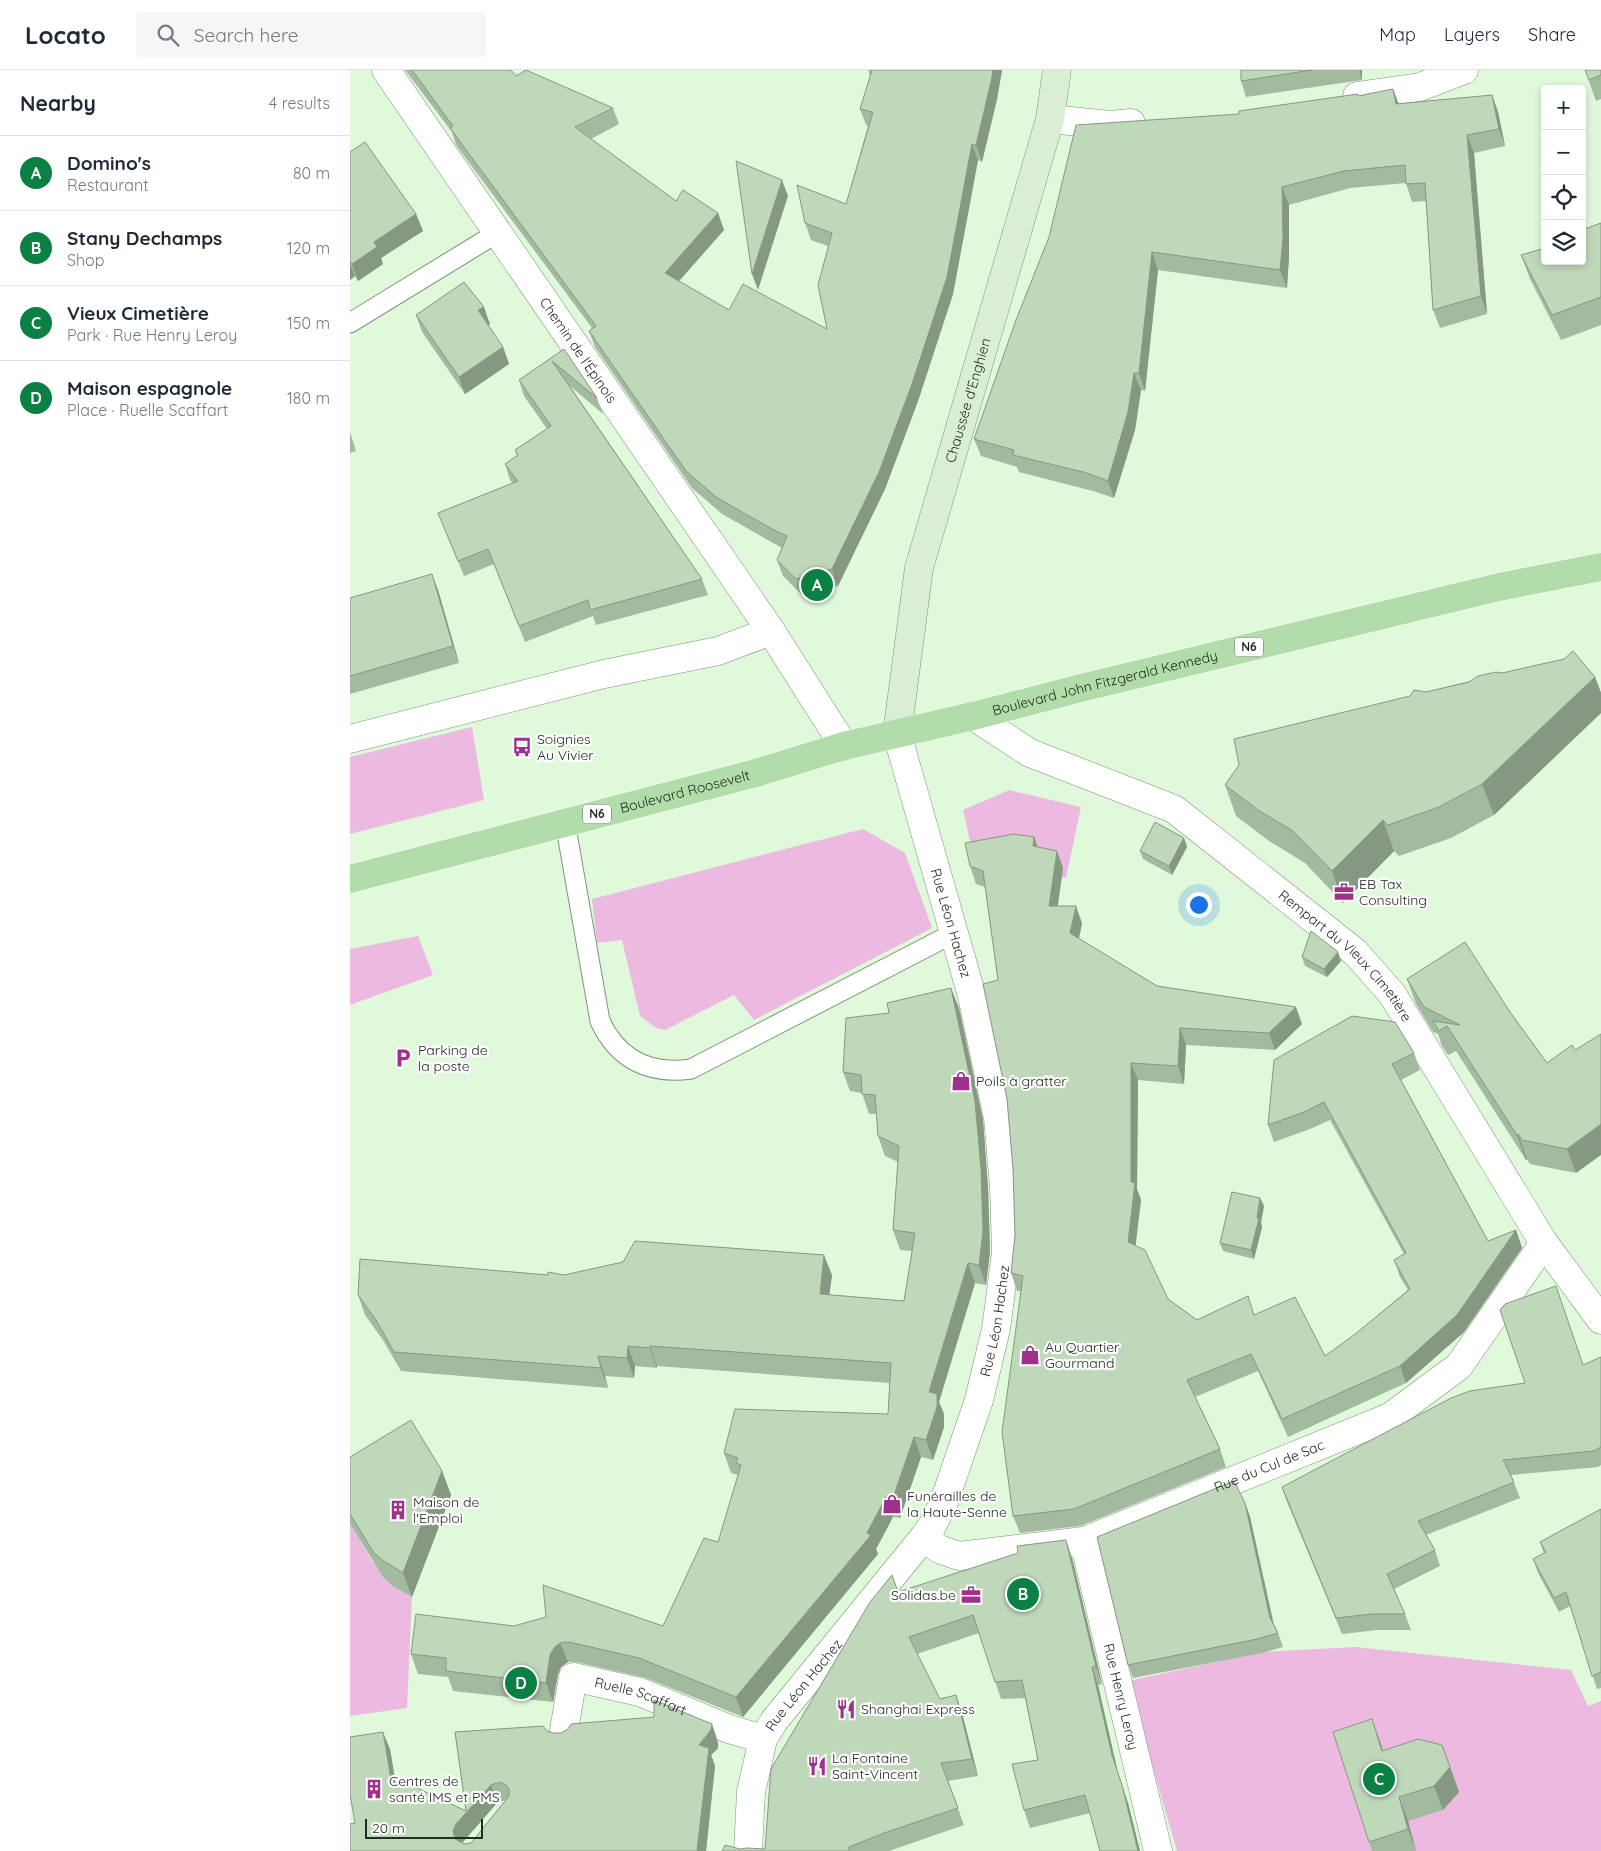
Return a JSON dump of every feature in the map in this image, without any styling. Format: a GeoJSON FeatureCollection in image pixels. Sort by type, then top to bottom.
{"type":"FeatureCollection","features":[{"type":"Feature","properties":{"kind":"main road","name":"Chaussée d'Enghien"},"geometry":{"type":"LineString","coordinates":[[898,734],[919,568],[1050,119],[1057,70]]}},
{"type":"Feature","properties":{"kind":"main road","name":"Boulevard John Fitzgerald Kennedy"},"geometry":{"type":"LineString","coordinates":[[844,746],[1480,592],[1601,567]]}},
{"type":"Feature","properties":{"kind":"main road","name":"Boulevard Roosevelt"},"geometry":{"type":"LineString","coordinates":[[350,879],[756,773],[844,746]]}},
{"type":"Feature","properties":{"kind":"street","name":"Chemin de l'Épinois"},"geometry":{"type":"LineString","coordinates":[[386,70],[771,631],[844,746]]}},
{"type":"Feature","properties":{"kind":"street"},"geometry":{"type":"LineString","coordinates":[[1331,100],[1420,87],[1464,70]]}},
{"type":"Feature","properties":{"kind":"street"},"geometry":{"type":"LineString","coordinates":[[1050,119],[1110,125],[1157,121]]}},
{"type":"Feature","properties":{"kind":"street"},"geometry":{"type":"LineString","coordinates":[[350,739],[604,674],[718,651],[771,631]]}},
{"type":"Feature","properties":{"kind":"street","name":"Rempart du Vieux Cimetière"},"geometry":{"type":"LineString","coordinates":[[973,716],[1030,753],[1174,809],[1355,952],[1392,994],[1544,1243],[1601,1320]]}},
{"type":"Feature","properties":{"kind":"street","name":"Rue Léon Hachez"},"geometry":{"type":"LineString","coordinates":[[748,1851],[751,1792],[763,1739],[774,1721],[924,1537],[944,1502],[979,1400],[996,1329],[1006,1253],[1004,1187],[998,1118],[972,996],[898,734]]}},
{"type":"Feature","properties":{"kind":"street","name":"Rue du Cul de Sac"},"geometry":{"type":"LineString","coordinates":[[924,1537],[939,1549],[959,1556],[1084,1541],[1390,1418],[1459,1366],[1544,1243]]}},
{"type":"Feature","properties":{"kind":"street","name":"Rue Henry Leroy"},"geometry":{"type":"LineString","coordinates":[[1084,1541],[1158,1851]]}},
{"type":"Feature","properties":{"kind":"street","name":"Ruelle Scaffart"},"geometry":{"type":"LineString","coordinates":[[563,1736],[574,1677],[640,1692],[729,1729],[763,1739]]}},
{"type":"Feature","properties":{"kind":"lane"},"geometry":{"type":"LineString","coordinates":[[350,323],[497,233]]}},
{"type":"Feature","properties":{"kind":"lane"},"geometry":{"type":"LineString","coordinates":[[565,822],[600,1021],[606,1034],[619,1048],[636,1062],[650,1068],[674,1072],[691,1069],[954,933]]}},
{"type":"Feature","properties":{"kind":"shaded area"},"geometry":{"type":"Polygon","coordinates":[[[472,727],[484,800],[350,834],[350,757],[472,727]]]}},
{"type":"Feature","properties":{"kind":"shaded area"},"geometry":{"type":"Polygon","coordinates":[[[1009,790],[1081,807],[1066,878],[1002,865],[976,868],[963,810],[1009,790]]]}},
{"type":"Feature","properties":{"kind":"shaded area"},"geometry":{"type":"Polygon","coordinates":[[[863,829],[905,853],[932,928],[754,1020],[734,995],[665,1030],[656,1028],[640,1016],[622,940],[597,943],[592,899],[863,829]]]}},
{"type":"Feature","properties":{"kind":"shaded area"},"geometry":{"type":"Polygon","coordinates":[[[418,936],[433,975],[350,1005],[350,949],[418,936]]]}},
{"type":"Feature","properties":{"kind":"shaded area"},"geometry":{"type":"Polygon","coordinates":[[[350,1523],[383,1575],[401,1590],[412,1595],[407,1708],[350,1716],[350,1523]]]}},
{"type":"Feature","properties":{"kind":"shaded area"},"geometry":{"type":"Polygon","coordinates":[[[1356,1647],[1571,1670],[1588,1706],[1601,1701],[1601,1851],[1177,1851],[1128,1681],[1262,1652],[1356,1647]]]}},
{"type":"Feature","properties":{"kind":"building"},"geometry":{"type":"Polygon","coordinates":[[[412,70],[511,70],[516,76],[526,70],[613,108],[575,127],[676,201],[683,190],[718,213],[665,273],[729,310],[743,284],[827,329],[818,285],[832,233],[805,223],[797,185],[846,204],[873,112],[860,109],[872,70],[993,70],[976,145],[972,144],[947,277],[912,384],[879,472],[832,569],[796,579],[777,560],[787,536],[716,497],[686,471],[589,331],[596,326],[450,128],[453,126],[412,70]]]}},
{"type":"Feature","properties":{"kind":"building"},"geometry":{"type":"Polygon","coordinates":[[[1241,70],[1312,70],[1241,81],[1241,70]]]}},
{"type":"Feature","properties":{"kind":"building"},"geometry":{"type":"Polygon","coordinates":[[[1585,70],[1601,70],[1601,75],[1589,80],[1585,70]]]}},
{"type":"Feature","properties":{"kind":"building"},"geometry":{"type":"Polygon","coordinates":[[[1393,89],[1396,104],[1492,95],[1499,129],[1467,135],[1481,296],[1433,310],[1425,183],[1406,184],[1405,165],[1344,171],[1282,187],[1283,238],[1280,270],[1152,252],[1139,373],[1134,373],[1128,412],[1108,481],[1087,473],[1013,455],[1014,450],[974,439],[1016,320],[1049,237],[1076,125],[1239,114],[1239,111],[1358,94],[1358,96],[1393,89]]]}},
{"type":"Feature","properties":{"kind":"building"},"geometry":{"type":"Polygon","coordinates":[[[365,142],[416,214],[374,242],[377,247],[352,264],[350,261],[350,152],[365,142]]]}},
{"type":"Feature","properties":{"kind":"building"},"geometry":{"type":"Polygon","coordinates":[[[736,161],[782,180],[752,274],[736,161]]]}},
{"type":"Feature","properties":{"kind":"building"},"geometry":{"type":"Polygon","coordinates":[[[1601,223],[1601,297],[1552,315],[1521,255],[1541,249],[1541,265],[1586,265],[1586,229],[1601,223]]]}},
{"type":"Feature","properties":{"kind":"building"},"geometry":{"type":"Polygon","coordinates":[[[464,282],[484,307],[478,310],[503,347],[459,377],[416,315],[464,282]]]}},
{"type":"Feature","properties":{"kind":"building"},"geometry":{"type":"Polygon","coordinates":[[[564,349],[597,398],[552,361],[702,579],[590,610],[588,600],[519,626],[488,549],[458,561],[438,513],[518,481],[505,464],[518,455],[515,450],[551,426],[519,380],[564,349]]]}},
{"type":"Feature","properties":{"kind":"building"},"geometry":{"type":"Polygon","coordinates":[[[432,574],[453,646],[350,676],[350,598],[432,574]]]}},
{"type":"Feature","properties":{"kind":"building"},"geometry":{"type":"Polygon","coordinates":[[[1573,651],[1595,677],[1482,784],[1439,807],[1388,825],[1383,820],[1332,871],[1293,831],[1258,810],[1225,785],[1239,765],[1234,739],[1410,696],[1414,690],[1426,692],[1469,682],[1478,676],[1496,672],[1502,673],[1564,659],[1573,651]]]}},
{"type":"Feature","properties":{"kind":"building"},"geometry":{"type":"Polygon","coordinates":[[[1155,822],[1184,838],[1169,866],[1140,851],[1155,822]]]}},
{"type":"Feature","properties":{"kind":"building"},"geometry":{"type":"Polygon","coordinates":[[[1014,834],[1034,837],[1033,846],[1057,851],[1049,906],[1076,906],[1070,933],[1157,986],[1296,1007],[1269,1033],[1180,1028],[1178,1066],[1131,1063],[1131,1182],[1135,1183],[1128,1242],[1145,1250],[1168,1299],[1197,1320],[1248,1296],[1254,1315],[1295,1297],[1325,1356],[1410,1289],[1394,1260],[1406,1253],[1324,1102],[1304,1112],[1268,1125],[1274,1060],[1352,1016],[1395,1022],[1414,1053],[1392,1064],[1488,1241],[1516,1230],[1457,1315],[1400,1366],[1282,1419],[1251,1354],[1187,1380],[1220,1449],[1074,1509],[1013,1516],[1002,1432],[1023,1276],[1011,1273],[1015,1235],[1013,1169],[1007,1099],[983,984],[998,980],[983,871],[970,866],[965,843],[1014,834]]]}},
{"type":"Feature","properties":{"kind":"building"},"geometry":{"type":"Polygon","coordinates":[[[1311,931],[1338,952],[1324,969],[1302,957],[1311,931]]]}},
{"type":"Feature","properties":{"kind":"building"},"geometry":{"type":"Polygon","coordinates":[[[1465,942],[1510,1012],[1547,1063],[1572,1045],[1575,1050],[1601,1034],[1601,1124],[1567,1149],[1522,1140],[1517,1135],[1447,1026],[1439,1031],[1433,1021],[1460,1025],[1424,1007],[1407,979],[1465,942]]]}},
{"type":"Feature","properties":{"kind":"building"},"geometry":{"type":"Polygon","coordinates":[[[951,988],[975,1101],[981,1168],[983,1232],[979,1265],[968,1263],[929,1392],[937,1394],[937,1407],[926,1440],[914,1437],[893,1498],[886,1497],[867,1533],[871,1535],[736,1697],[639,1658],[569,1642],[560,1643],[550,1655],[546,1683],[446,1671],[446,1658],[411,1654],[416,1614],[514,1626],[546,1617],[543,1585],[663,1626],[704,1538],[718,1542],[741,1465],[736,1463],[738,1458],[724,1453],[735,1409],[888,1414],[891,1363],[650,1346],[650,1348],[628,1346],[627,1358],[598,1356],[601,1368],[394,1352],[376,1320],[358,1295],[360,1259],[548,1275],[548,1272],[564,1275],[623,1262],[635,1241],[824,1255],[820,1294],[904,1301],[915,1233],[893,1230],[899,1146],[878,1136],[875,1095],[862,1094],[861,1075],[843,1072],[846,1018],[889,1013],[887,1003],[951,988]]]}},
{"type":"Feature","properties":{"kind":"building"},"geometry":{"type":"Polygon","coordinates":[[[1232,1192],[1260,1198],[1257,1218],[1259,1218],[1251,1250],[1220,1243],[1232,1192]]]}},
{"type":"Feature","properties":{"kind":"building"},"geometry":{"type":"Polygon","coordinates":[[[1556,1286],[1583,1365],[1601,1357],[1601,1447],[1593,1451],[1503,1460],[1514,1482],[1418,1521],[1435,1550],[1387,1574],[1405,1614],[1372,1614],[1336,1618],[1282,1487],[1451,1398],[1470,1391],[1525,1383],[1500,1310],[1505,1304],[1556,1286]]]}},
{"type":"Feature","properties":{"kind":"building","name":"Maison de l'Emploi"},"geometry":{"type":"Polygon","coordinates":[[[411,1420],[442,1471],[403,1573],[374,1553],[350,1514],[350,1457],[411,1420]]]}},
{"type":"Feature","properties":{"kind":"building"},"geometry":{"type":"Polygon","coordinates":[[[1234,1481],[1245,1503],[1270,1618],[1278,1633],[1128,1665],[1097,1537],[1234,1481]]]}},
{"type":"Feature","properties":{"kind":"building"},"geometry":{"type":"Polygon","coordinates":[[[1601,1509],[1601,1672],[1592,1676],[1566,1592],[1554,1598],[1533,1559],[1546,1552],[1540,1542],[1601,1509]]]}},
{"type":"Feature","properties":{"kind":"building"},"geometry":{"type":"Polygon","coordinates":[[[1066,1540],[1096,1667],[1092,1667],[1112,1755],[1122,1785],[1138,1851],[1100,1851],[1085,1795],[1024,1810],[1012,1764],[1038,1760],[1022,1680],[995,1682],[973,1615],[909,1637],[940,1699],[956,1695],[972,1759],[941,1763],[958,1808],[884,1833],[849,1847],[849,1851],[722,1851],[725,1845],[740,1849],[765,1849],[771,1769],[870,1602],[892,1575],[898,1592],[1018,1553],[1017,1546],[1066,1540]]]}},
{"type":"Feature","properties":{"kind":"building"},"geometry":{"type":"Polygon","coordinates":[[[654,1700],[712,1724],[711,1730],[699,1745],[709,1748],[697,1851],[350,1851],[350,1824],[355,1823],[350,1794],[350,1737],[383,1732],[392,1785],[415,1787],[466,1811],[455,1732],[543,1726],[547,1731],[561,1733],[568,1729],[571,1724],[654,1717],[654,1700]],[[500,1782],[491,1785],[456,1824],[453,1831],[455,1839],[464,1844],[471,1843],[509,1796],[509,1789],[500,1782]]]}},
{"type":"Feature","properties":{"kind":"building"},"geometry":{"type":"Polygon","coordinates":[[[1372,1719],[1382,1751],[1418,1739],[1442,1745],[1450,1767],[1434,1786],[1399,1797],[1408,1829],[1369,1842],[1333,1732],[1372,1719]]]}},
{"type":"Feature","properties":{"kind":"place","name":"Domino's"},"geometry":{"type":"Point","coordinates":[817,585]}},
{"type":"Feature","properties":{"kind":"place","name":"Soignies Au Vivier"},"geometry":{"type":"Point","coordinates":[522,747]}},
{"type":"Feature","properties":{"kind":"place","name":"EB Tax Consulting"},"geometry":{"type":"Point","coordinates":[1344,892]}},
{"type":"Feature","properties":{"kind":"place","name":"Parking de la poste"},"geometry":{"type":"Point","coordinates":[403,1058]}},
{"type":"Feature","properties":{"kind":"place","name":"Poils à gratter"},"geometry":{"type":"Point","coordinates":[961,1081]}},
{"type":"Feature","properties":{"kind":"place","name":"Au Quartier Gourmand"},"geometry":{"type":"Point","coordinates":[1030,1355]}},
{"type":"Feature","properties":{"kind":"place","name":"Funérailles de la Haute-Senne"},"geometry":{"type":"Point","coordinates":[892,1504]}},
{"type":"Feature","properties":{"kind":"place","name":"Maison de l'Emploi"},"geometry":{"type":"Point","coordinates":[398,1510]}},
{"type":"Feature","properties":{"kind":"place","name":"Stany Dechamps"},"geometry":{"type":"Point","coordinates":[1023,1594]}},
{"type":"Feature","properties":{"kind":"place","name":"Solidas.be"},"geometry":{"type":"Point","coordinates":[971,1595]}},
{"type":"Feature","properties":{"kind":"place","name":"Maison espagnole"},"geometry":{"type":"Point","coordinates":[521,1683]}},
{"type":"Feature","properties":{"kind":"place","name":"Shanghai Express"},"geometry":{"type":"Point","coordinates":[846,1709]}},
{"type":"Feature","properties":{"kind":"place","name":"La Fontaine Saint-Vincent"},"geometry":{"type":"Point","coordinates":[817,1766]}},
{"type":"Feature","properties":{"kind":"place","name":"Vieux Cimetière"},"geometry":{"type":"Point","coordinates":[1379,1779]}},
{"type":"Feature","properties":{"kind":"place","name":"Centres de santé IMS et PMS"},"geometry":{"type":"Point","coordinates":[374,1789]}}]}
